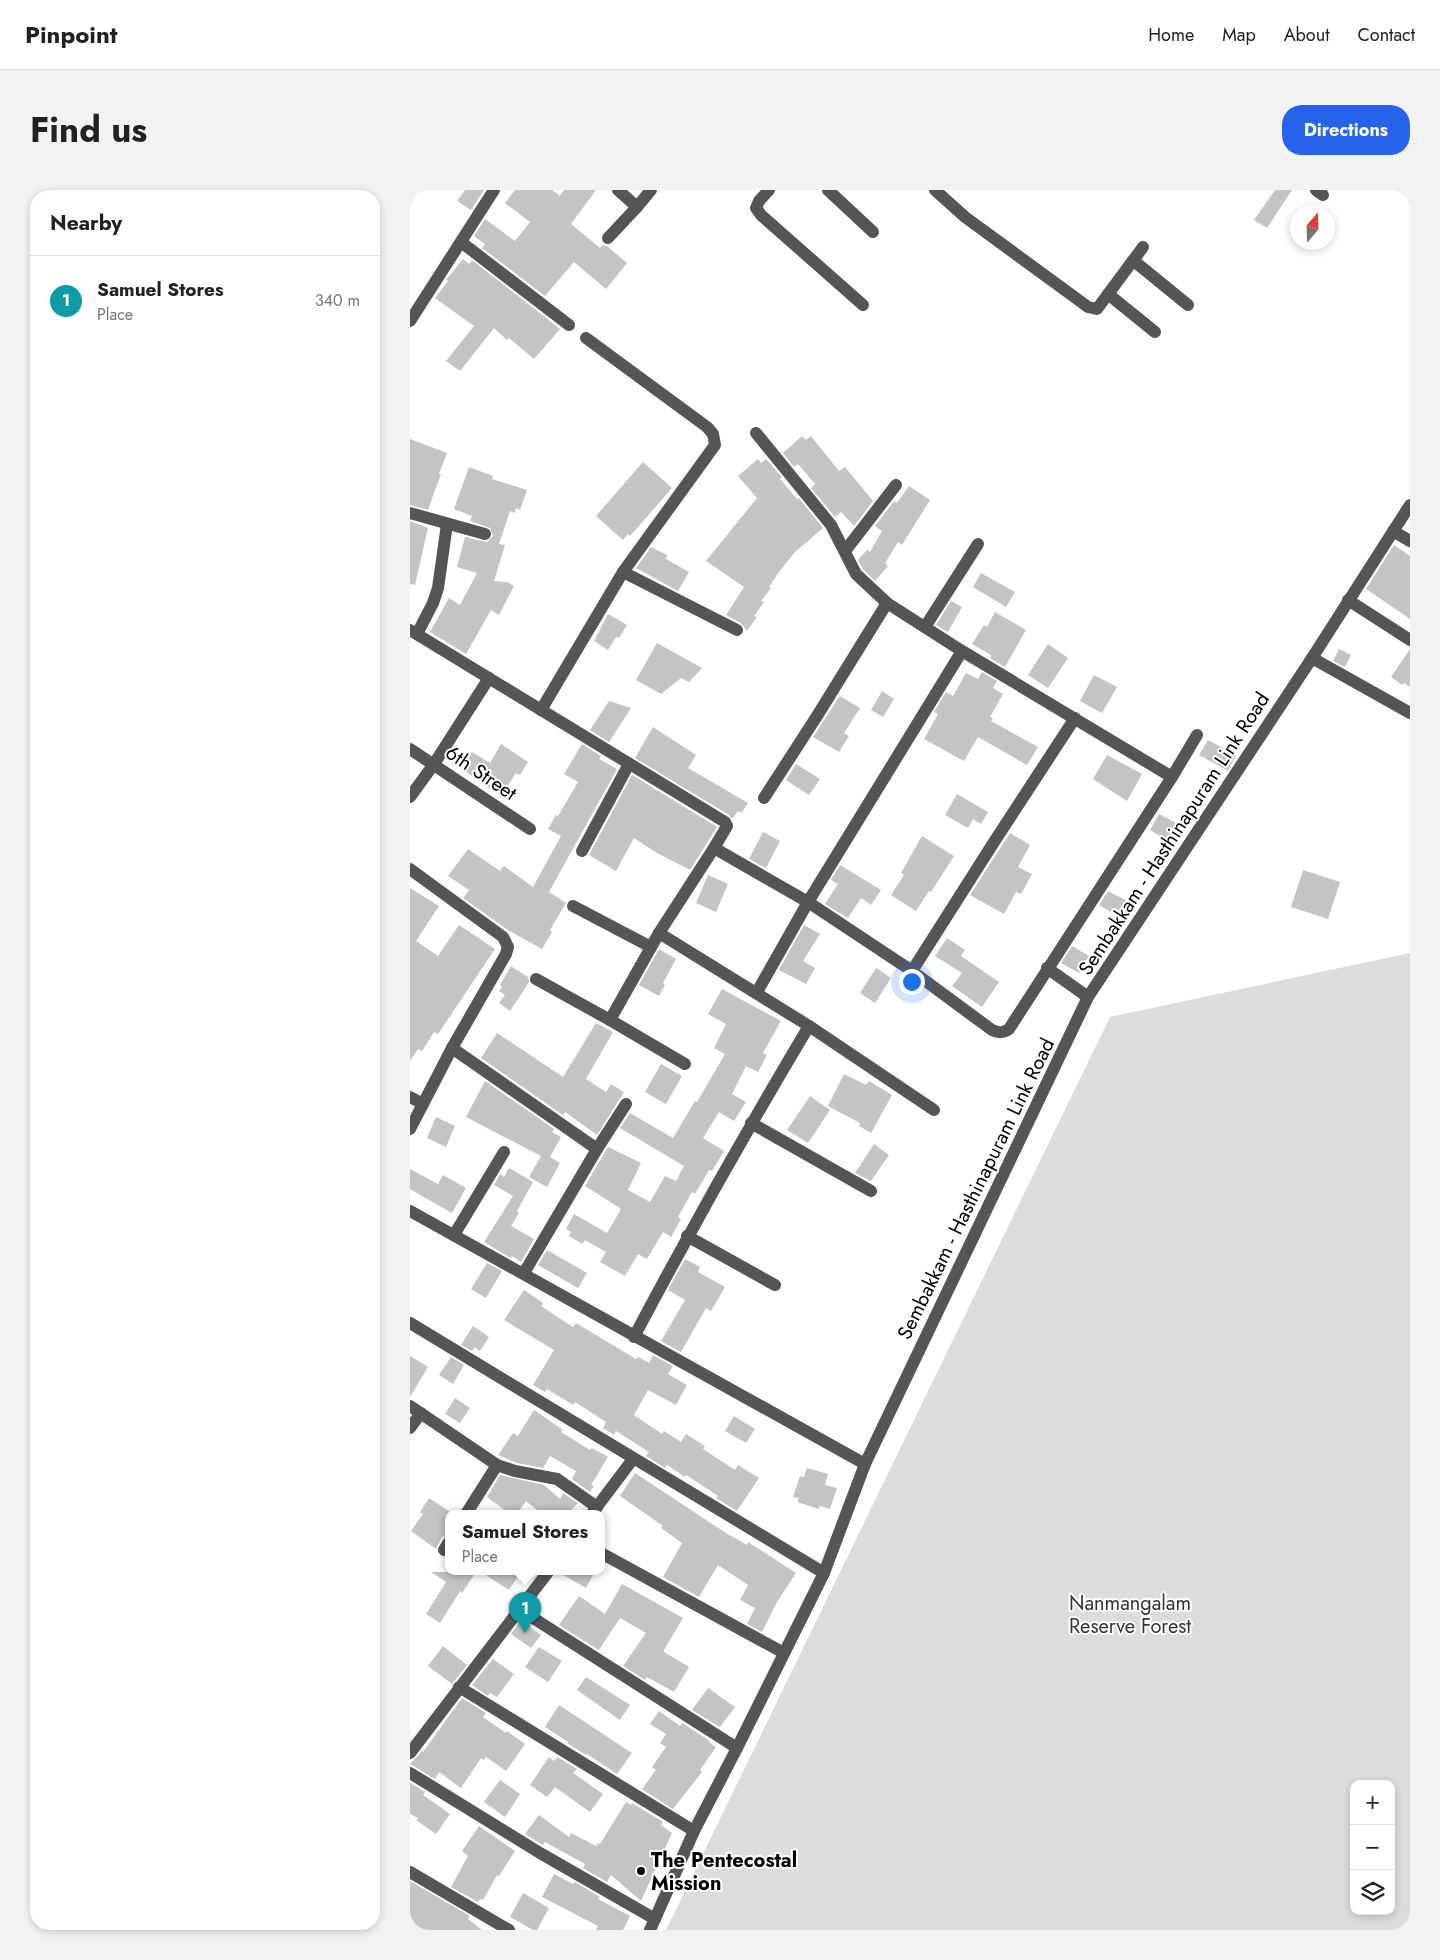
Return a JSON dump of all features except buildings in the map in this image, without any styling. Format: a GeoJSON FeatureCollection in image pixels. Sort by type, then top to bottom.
{"type":"FeatureCollection","features":[{"type":"Feature","properties":{"kind":"street"},"geometry":{"type":"LineString","coordinates":[[410,321],[494,190]]}},
{"type":"Feature","properties":{"kind":"street"},"geometry":{"type":"LineString","coordinates":[[618,190],[637,207]]}},
{"type":"Feature","properties":{"kind":"street"},"geometry":{"type":"LineString","coordinates":[[608,238],[651,190]]}},
{"type":"Feature","properties":{"kind":"street"},"geometry":{"type":"LineString","coordinates":[[768,190],[756,208],[760,215],[864,305]]}},
{"type":"Feature","properties":{"kind":"street"},"geometry":{"type":"LineString","coordinates":[[828,190],[873,232]]}},
{"type":"Feature","properties":{"kind":"street"},"geometry":{"type":"LineString","coordinates":[[935,190],[965,217],[1088,308],[1097,309],[1143,247]]}},
{"type":"Feature","properties":{"kind":"street"},"geometry":{"type":"LineString","coordinates":[[461,242],[569,325]]}},
{"type":"Feature","properties":{"kind":"street"},"geometry":{"type":"LineString","coordinates":[[1134,261],[1188,305]]}},
{"type":"Feature","properties":{"kind":"street"},"geometry":{"type":"LineString","coordinates":[[1108,294],[1155,332]]}},
{"type":"Feature","properties":{"kind":"street"},"geometry":{"type":"LineString","coordinates":[[541,710],[624,572],[714,447],[715,440],[713,434],[701,422],[586,338]]}},
{"type":"Feature","properties":{"kind":"street"},"geometry":{"type":"LineString","coordinates":[[756,433],[831,525],[856,574],[887,603],[962,651],[1172,777]]}},
{"type":"Feature","properties":{"kind":"street"},"geometry":{"type":"LineString","coordinates":[[845,551],[896,485]]}},
{"type":"Feature","properties":{"kind":"street","name":"Sembakkam - Hasthinapuram Link Road"},"geometry":{"type":"LineString","coordinates":[[652,1924],[694,1830],[824,1573],[865,1464],[1088,997],[1312,658],[1410,505]]}},
{"type":"Feature","properties":{"kind":"street"},"geometry":{"type":"LineString","coordinates":[[410,514],[485,534]]}},
{"type":"Feature","properties":{"kind":"street"},"geometry":{"type":"LineString","coordinates":[[447,524],[438,588],[433,603],[413,632],[725,822],[727,826],[659,933],[610,1020]]}},
{"type":"Feature","properties":{"kind":"street"},"geometry":{"type":"LineString","coordinates":[[1393,531],[1410,541]]}},
{"type":"Feature","properties":{"kind":"street"},"geometry":{"type":"LineString","coordinates":[[925,627],[978,544]]}},
{"type":"Feature","properties":{"kind":"street"},"geometry":{"type":"LineString","coordinates":[[624,572],[737,630]]}},
{"type":"Feature","properties":{"kind":"street"},"geometry":{"type":"LineString","coordinates":[[1348,600],[1410,640]]}},
{"type":"Feature","properties":{"kind":"street"},"geometry":{"type":"LineString","coordinates":[[764,798],[887,603]]}},
{"type":"Feature","properties":{"kind":"street"},"geometry":{"type":"LineString","coordinates":[[757,992],[808,902],[962,651]]}},
{"type":"Feature","properties":{"kind":"street"},"geometry":{"type":"LineString","coordinates":[[1312,658],[1410,713]]}},
{"type":"Feature","properties":{"kind":"street"},"geometry":{"type":"LineString","coordinates":[[410,797],[434,764],[489,678]]}},
{"type":"Feature","properties":{"kind":"street"},"geometry":{"type":"LineString","coordinates":[[912,971],[1075,718]]}},
{"type":"Feature","properties":{"kind":"street"},"geometry":{"type":"LineString","coordinates":[[714,848],[808,902],[912,971],[992,1030],[999,1033],[1010,1029],[1047,968],[1172,777],[1197,735]]}},
{"type":"Feature","properties":{"kind":"street","name":"6th Street"},"geometry":{"type":"LineString","coordinates":[[410,750],[530,828]]}},
{"type":"Feature","properties":{"kind":"street"},"geometry":{"type":"LineString","coordinates":[[582,851],[630,764]]}},
{"type":"Feature","properties":{"kind":"street"},"geometry":{"type":"LineString","coordinates":[[410,869],[504,937],[507,943],[506,954],[452,1048],[410,1129]]}},
{"type":"Feature","properties":{"kind":"street"},"geometry":{"type":"LineString","coordinates":[[573,906],[650,948]]}},
{"type":"Feature","properties":{"kind":"street"},"geometry":{"type":"LineString","coordinates":[[659,933],[810,1026],[934,1110]]}},
{"type":"Feature","properties":{"kind":"street"},"geometry":{"type":"LineString","coordinates":[[1047,968],[1088,997]]}},
{"type":"Feature","properties":{"kind":"street"},"geometry":{"type":"LineString","coordinates":[[536,978],[684,1064]]}},
{"type":"Feature","properties":{"kind":"street"},"geometry":{"type":"LineString","coordinates":[[634,1337],[687,1236],[810,1026]]}},
{"type":"Feature","properties":{"kind":"street"},"geometry":{"type":"LineString","coordinates":[[452,1048],[597,1149]]}},
{"type":"Feature","properties":{"kind":"street"},"geometry":{"type":"LineString","coordinates":[[410,1097],[423,1104]]}},
{"type":"Feature","properties":{"kind":"street"},"geometry":{"type":"LineString","coordinates":[[524,1273],[597,1149],[626,1104]]}},
{"type":"Feature","properties":{"kind":"street"},"geometry":{"type":"LineString","coordinates":[[751,1124],[872,1191]]}},
{"type":"Feature","properties":{"kind":"street"},"geometry":{"type":"LineString","coordinates":[[454,1235],[504,1152]]}},
{"type":"Feature","properties":{"kind":"street"},"geometry":{"type":"LineString","coordinates":[[410,1211],[865,1464]]}},
{"type":"Feature","properties":{"kind":"street"},"geometry":{"type":"LineString","coordinates":[[687,1236],[775,1285]]}},
{"type":"Feature","properties":{"kind":"street"},"geometry":{"type":"LineString","coordinates":[[410,1323],[824,1573]]}},
{"type":"Feature","properties":{"kind":"street"},"geometry":{"type":"LineString","coordinates":[[410,1406],[497,1465],[557,1480],[593,1510]]}},
{"type":"Feature","properties":{"kind":"street"},"geometry":{"type":"LineString","coordinates":[[410,1428],[421,1413]]}},
{"type":"Feature","properties":{"kind":"street"},"geometry":{"type":"LineString","coordinates":[[595,1510],[633,1458]]}},
{"type":"Feature","properties":{"kind":"street"},"geometry":{"type":"LineString","coordinates":[[469,1510],[497,1465]]}},
{"type":"Feature","properties":{"kind":"street"},"geometry":{"type":"LineString","coordinates":[[605,1555],[784,1654]]}},
{"type":"Feature","properties":{"kind":"street"},"geometry":{"type":"LineString","coordinates":[[410,1753],[546,1575]]}},
{"type":"Feature","properties":{"kind":"street"},"geometry":{"type":"LineString","coordinates":[[519,1609],[737,1748]]}},
{"type":"Feature","properties":{"kind":"street"},"geometry":{"type":"LineString","coordinates":[[459,1687],[694,1830]]}},
{"type":"Feature","properties":{"kind":"street"},"geometry":{"type":"LineString","coordinates":[[410,1773],[652,1924]]}},
{"type":"Feature","properties":{"kind":"street"},"geometry":{"type":"LineString","coordinates":[[410,1872],[510,1930]]}},
{"type":"Feature","properties":{"kind":"green space","name":"Nanmangalam Reserve Forest"},"geometry":{"type":"Polygon","coordinates":[[[1410,953],[1410,1930],[666,1930],[1110,1017],[1410,953]]]}},
{"type":"Feature","properties":{"kind":"place","name":"Samuel Stores"},"geometry":{"type":"Point","coordinates":[525,1633]}},
{"type":"Feature","properties":{"kind":"place","name":"The Pentecostal Mission"},"geometry":{"type":"Point","coordinates":[641,1871]}}]}
